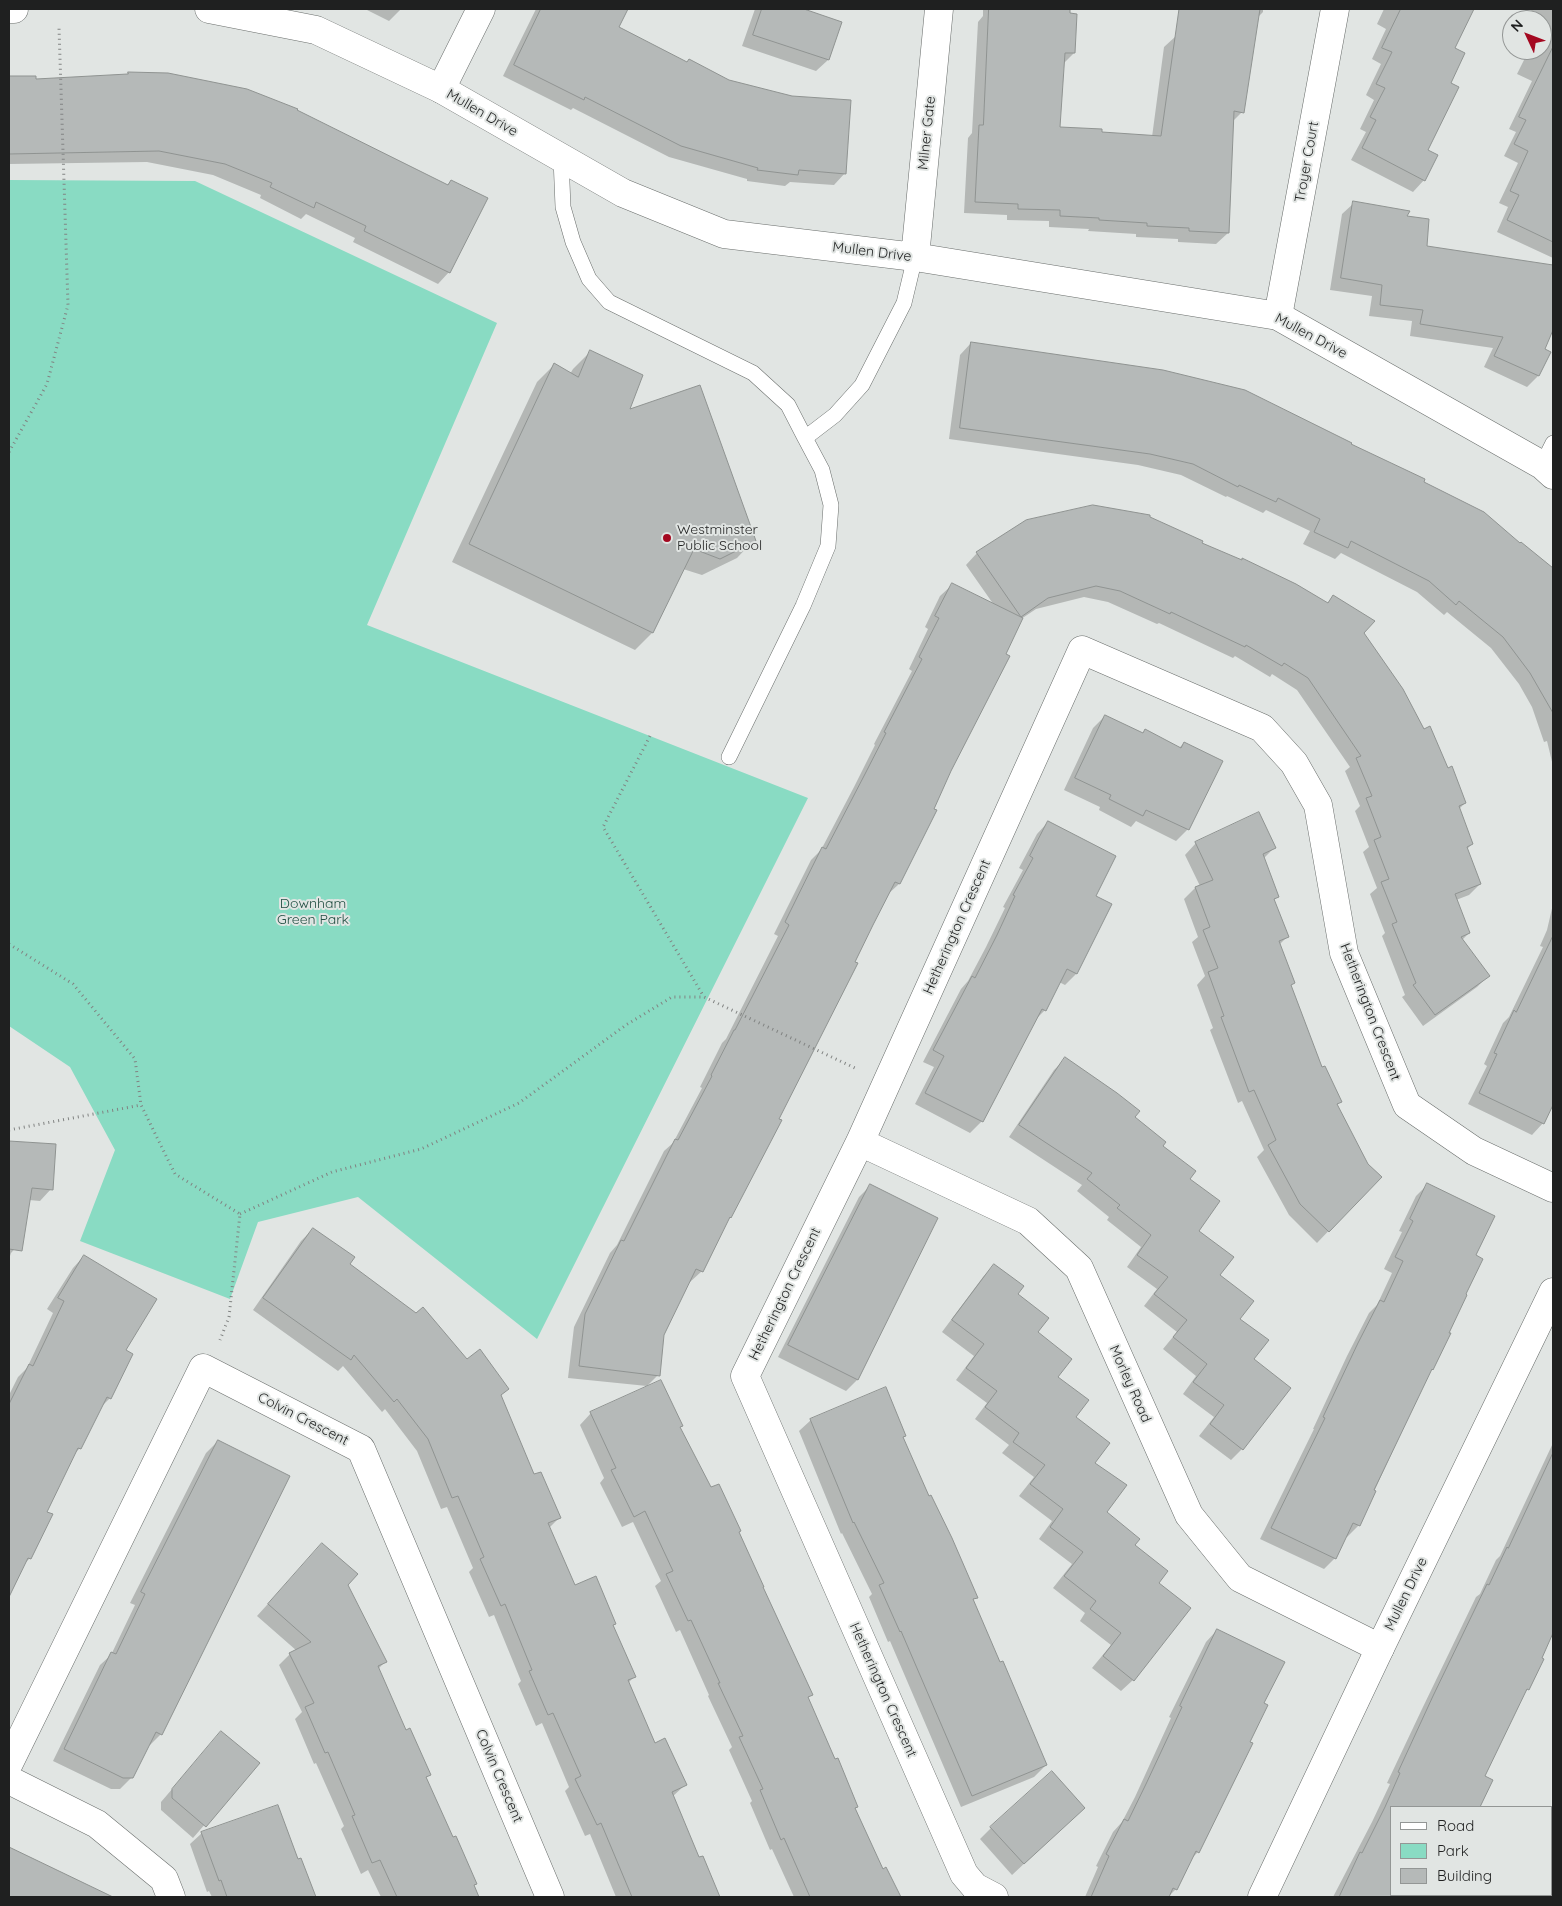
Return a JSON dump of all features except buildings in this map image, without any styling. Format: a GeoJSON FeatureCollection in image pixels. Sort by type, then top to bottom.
{"type":"FeatureCollection","features":[{"type":"Feature","properties":{"kind":"street"},"geometry":{"type":"LineString","coordinates":[[9,9],[14,9]]}},
{"type":"Feature","properties":{"kind":"street","name":"Mullen Drive"},"geometry":{"type":"LineString","coordinates":[[209,9],[316,30],[441,90],[622,193],[724,234],[915,257],[1278,316],[1549,461]]}},
{"type":"Feature","properties":{"kind":"street"},"geometry":{"type":"LineString","coordinates":[[441,90],[480,9]]}},
{"type":"Feature","properties":{"kind":"street","name":"Milner Gate"},"geometry":{"type":"LineString","coordinates":[[915,257],[939,9]]}},
{"type":"Feature","properties":{"kind":"street","name":"Troyer Court"},"geometry":{"type":"LineString","coordinates":[[1278,316],[1335,9]]}},
{"type":"Feature","properties":{"kind":"street","name":"Hetherington Crescent"},"geometry":{"type":"LineString","coordinates":[[994,1897],[976,1887],[964,1874],[745,1376],[860,1142],[1082,650],[1262,728],[1294,763],[1318,805],[1344,953],[1406,1105],[1474,1152],[1553,1188]]}},
{"type":"Feature","properties":{"kind":"street","name":"Morley Road"},"geometry":{"type":"LineString","coordinates":[[860,1142],[1028,1221],[1078,1268],[1189,1514],[1240,1578],[1380,1648]]}},
{"type":"Feature","properties":{"kind":"street","name":"Mullen Drive"},"geometry":{"type":"LineString","coordinates":[[1262,1897],[1380,1648],[1553,1292]]}},
{"type":"Feature","properties":{"kind":"street","name":"Colvin Crescent"},"geometry":{"type":"LineString","coordinates":[[9,1763],[203,1368],[361,1449],[550,1897]]}},
{"type":"Feature","properties":{"kind":"street"},"geometry":{"type":"LineString","coordinates":[[9,1780],[97,1824],[164,1879],[171,1897]]}},
{"type":"Feature","properties":{"kind":"lane"},"geometry":{"type":"LineString","coordinates":[[561,158],[562,207],[572,242],[589,279],[609,302],[753,373],[788,404],[822,470],[831,505],[828,546],[803,606],[729,757]]}},
{"type":"Feature","properties":{"kind":"lane"},"geometry":{"type":"LineString","coordinates":[[805,438],[835,415],[862,385],[904,303],[915,257]]}},
{"type":"Feature","properties":{"kind":"path"},"geometry":{"type":"LineString","coordinates":[[9,452],[47,384],[68,305],[58,28]]}},
{"type":"Feature","properties":{"kind":"path"},"geometry":{"type":"LineString","coordinates":[[650,736],[603,827],[704,997]]}},
{"type":"Feature","properties":{"kind":"path"},"geometry":{"type":"LineString","coordinates":[[9,944],[73,984],[135,1059],[141,1105],[175,1174],[240,1214]]}},
{"type":"Feature","properties":{"kind":"path"},"geometry":{"type":"LineString","coordinates":[[240,1214],[332,1172],[421,1149],[520,1103],[626,1025],[672,997],[704,997],[856,1068]]}},
{"type":"Feature","properties":{"kind":"path"},"geometry":{"type":"LineString","coordinates":[[9,1130],[141,1105]]}},
{"type":"Feature","properties":{"kind":"path"},"geometry":{"type":"LineString","coordinates":[[220,1340],[229,1317],[240,1214]]}},
{"type":"Feature","properties":{"kind":"green space","name":"Downham Green Park"},"geometry":{"type":"Polygon","coordinates":[[[9,180],[195,181],[497,323],[367,625],[808,798],[537,1339],[358,1197],[258,1222],[230,1299],[80,1241],[115,1150],[70,1067],[9,1026],[9,180]]]}},
{"type":"Feature","properties":{"kind":"place","name":"Westminster Public School"},"geometry":{"type":"Point","coordinates":[667,538]}}]}
